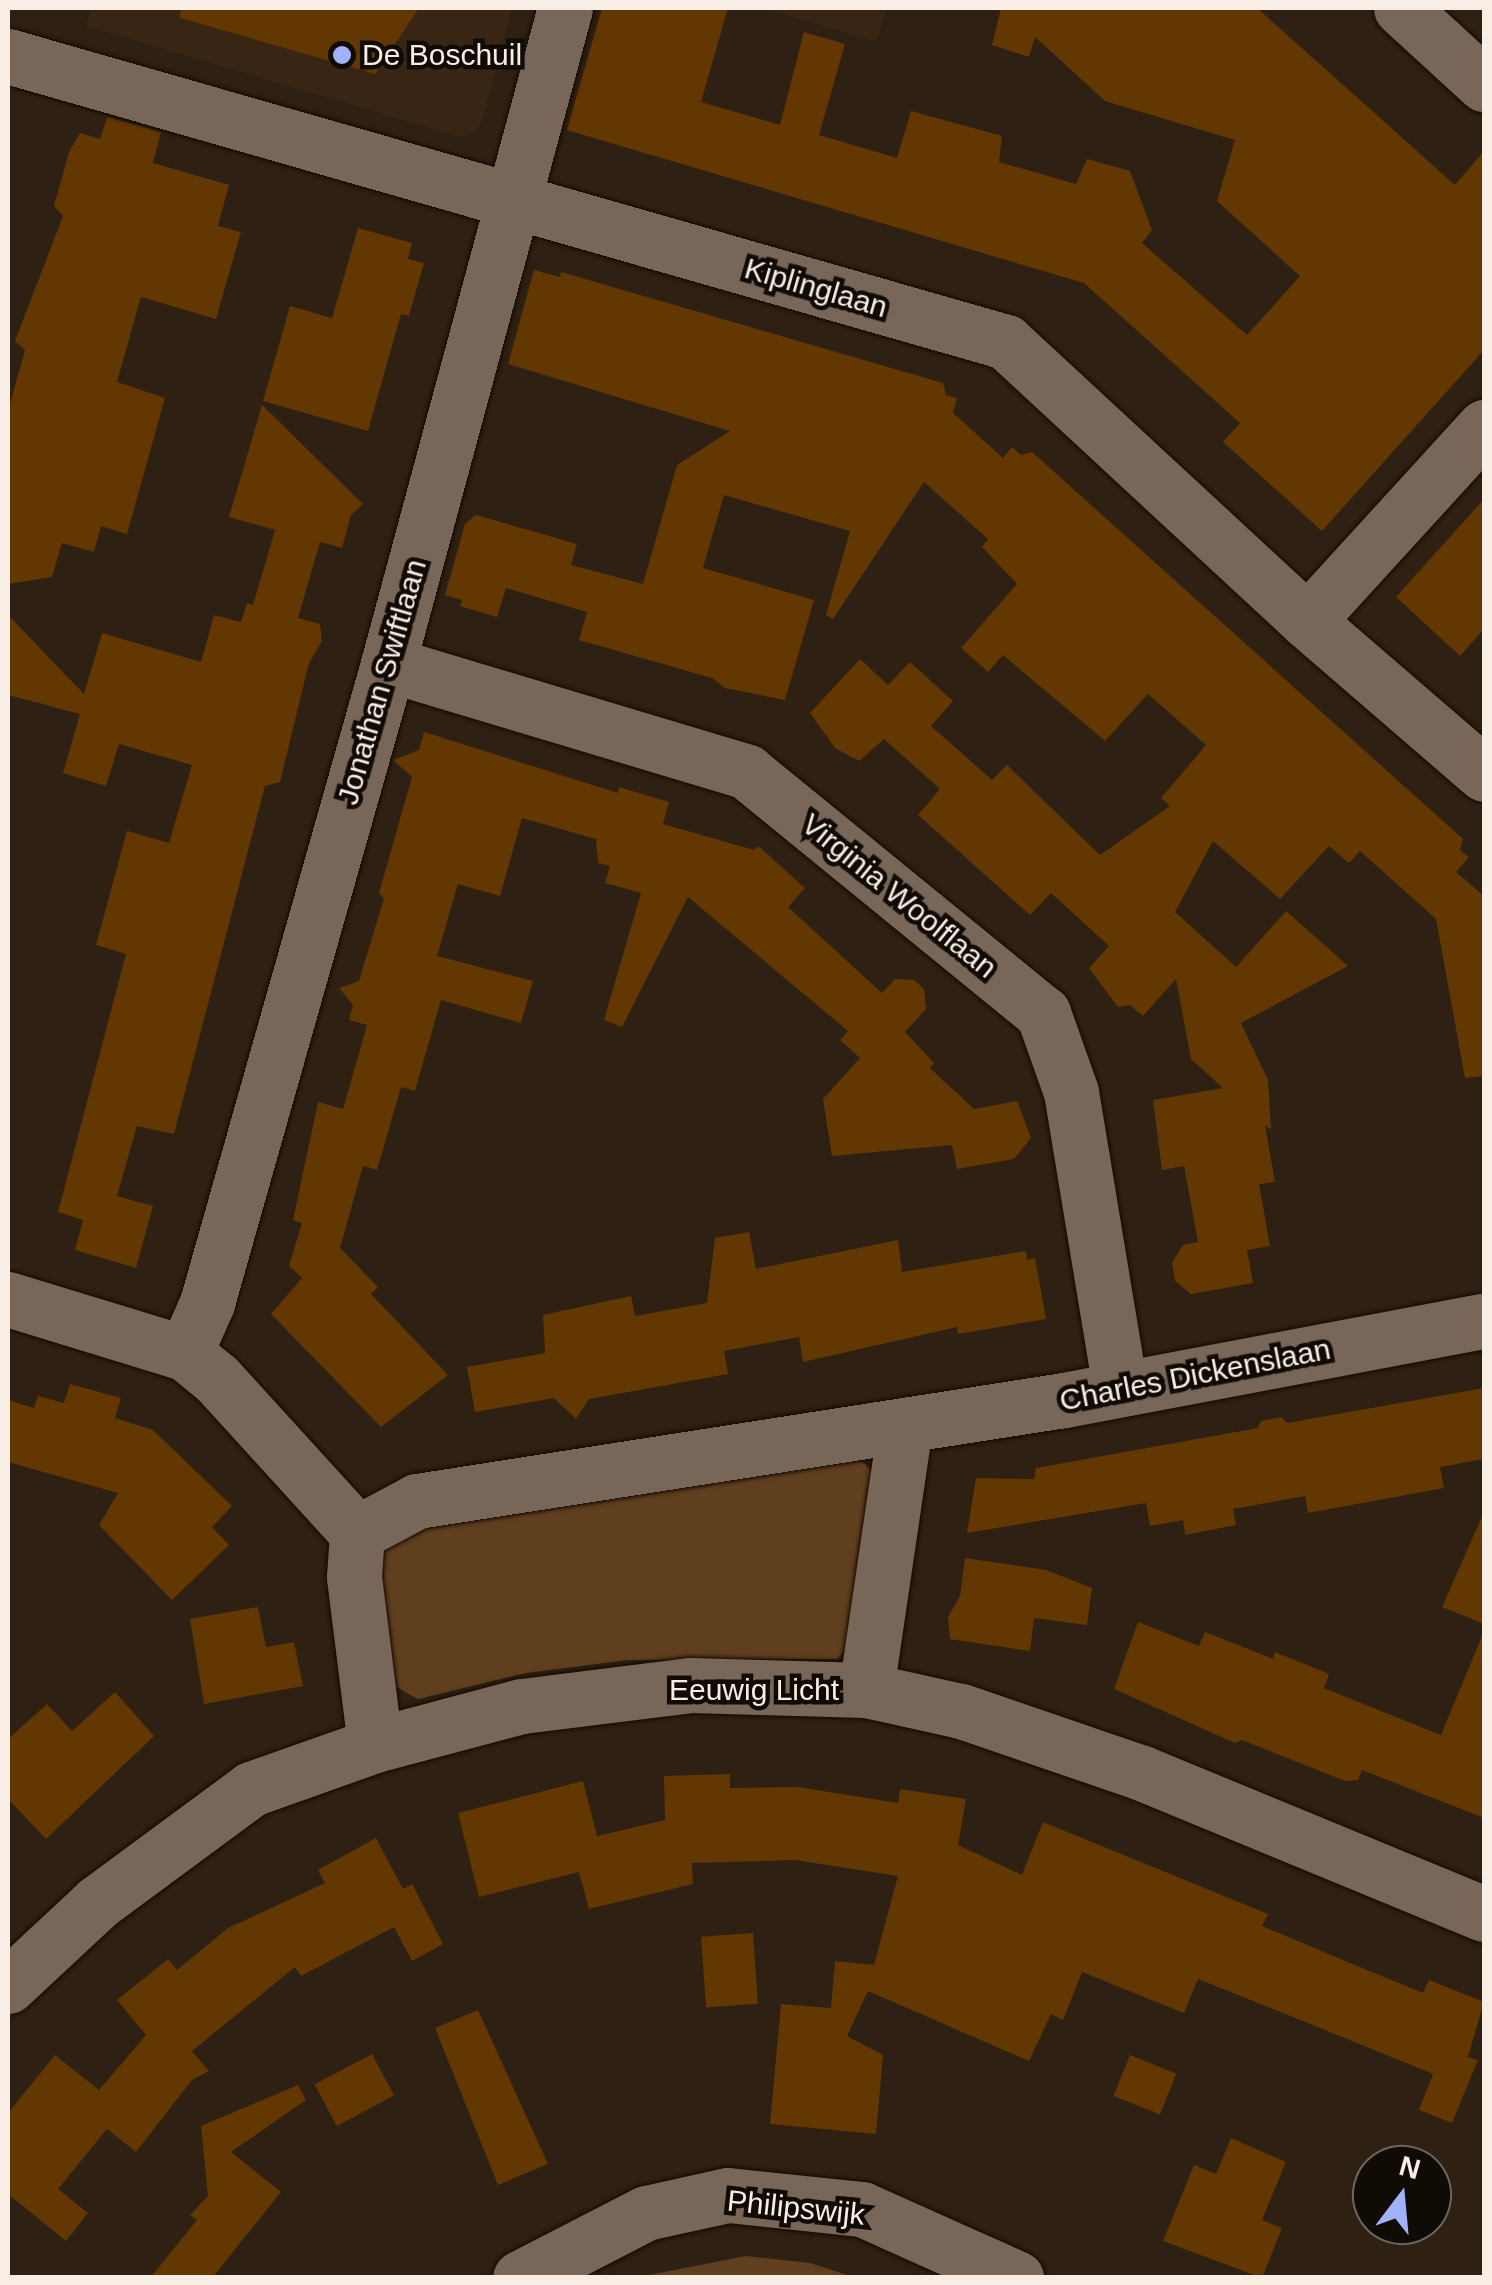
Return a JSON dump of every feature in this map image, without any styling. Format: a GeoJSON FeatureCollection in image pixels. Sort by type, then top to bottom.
{"type":"FeatureCollection","features":[{"type":"Feature","properties":{"kind":"street","name":"Jonathan Swiftlaan"},"geometry":{"type":"LineString","coordinates":[[185,1353],[206,1303],[388,664],[565,8]]}},
{"type":"Feature","properties":{"kind":"street"},"geometry":{"type":"LineString","coordinates":[[1401,8],[1484,84]]}},
{"type":"Feature","properties":{"kind":"street","name":"Kiplinglaan"},"geometry":{"type":"LineString","coordinates":[[8,56],[1006,342],[1307,621],[1484,774]]}},
{"type":"Feature","properties":{"kind":"street"},"geometry":{"type":"LineString","coordinates":[[1307,621],[1484,427]]}},
{"type":"Feature","properties":{"kind":"street","name":"Virginia Woolflaan"},"geometry":{"type":"LineString","coordinates":[[388,664],[747,772],[1043,1014],[1071,1092],[1120,1390]]}},
{"type":"Feature","properties":{"kind":"street"},"geometry":{"type":"LineString","coordinates":[[8,1299],[185,1353],[218,1379],[357,1533],[354,1576],[375,1746]]}},
{"type":"Feature","properties":{"kind":"street","name":"Charles Dickenslaan"},"geometry":{"type":"LineString","coordinates":[[357,1533],[417,1501],[1120,1390],[1484,1321]]}},
{"type":"Feature","properties":{"kind":"street"},"geometry":{"type":"LineString","coordinates":[[866,1690],[906,1426]]}},
{"type":"Feature","properties":{"kind":"street","name":"Eeuwig Licht"},"geometry":{"type":"LineString","coordinates":[[8,1986],[98,1902],[252,1789],[375,1746],[522,1706],[690,1685],[866,1690],[1054,1740],[1484,1914]]}},
{"type":"Feature","properties":{"kind":"street","name":"Philipswijk"},"geometry":{"type":"LineString","coordinates":[[520,2278],[646,2213],[728,2196],[862,2209],[1016,2278]]}},
{"type":"Feature","properties":{"kind":"shaded area","name":"De Boschuil"},"geometry":{"type":"Polygon","coordinates":[[[92,8],[512,8],[483,119],[474,133],[460,137],[85,26],[92,8]]]}},
{"type":"Feature","properties":{"kind":"shaded area"},"geometry":{"type":"Polygon","coordinates":[[[761,8],[886,8],[877,42],[761,8]]]}},
{"type":"Feature","properties":{"kind":"shaded area"},"geometry":{"type":"Polygon","coordinates":[[[848,1448],[881,1480],[857,1637],[837,1659],[627,1660],[526,1673],[418,1699],[391,1684],[378,1544],[406,1527],[848,1448]]]}},
{"type":"Feature","properties":{"kind":"shaded area"},"geometry":{"type":"Polygon","coordinates":[[[746,2256],[810,2263],[853,2277],[639,2277],[746,2256]]]}},
{"type":"Feature","properties":{"kind":"building"},"geometry":{"type":"Polygon","coordinates":[[[181,8],[419,8],[375,74],[180,18],[181,8]]]}},
{"type":"Feature","properties":{"kind":"building"},"geometry":{"type":"Polygon","coordinates":[[[602,8],[728,8],[701,102],[780,125],[804,32],[845,44],[819,135],[897,158],[911,111],[1002,136],[999,162],[1076,184],[1087,159],[1130,171],[1152,230],[1142,243],[1247,335],[1300,276],[1217,201],[1235,140],[1105,101],[1035,37],[1029,57],[992,45],[1001,8],[1257,8],[1455,185],[1484,151],[1484,350],[1322,531],[1223,442],[1240,423],[1084,283],[567,130],[602,8]]]}},
{"type":"Feature","properties":{"kind":"building"},"geometry":{"type":"Polygon","coordinates":[[[107,117],[161,132],[153,163],[229,185],[218,226],[241,232],[216,319],[141,297],[117,382],[165,398],[127,534],[101,526],[94,552],[62,543],[52,577],[8,584],[8,411],[25,350],[15,341],[63,216],[54,206],[69,152],[80,133],[100,139],[107,117]]]}},
{"type":"Feature","properties":{"kind":"building"},"geometry":{"type":"Polygon","coordinates":[[[358,228],[412,243],[408,259],[424,263],[409,316],[401,314],[368,431],[263,401],[290,306],[332,318],[358,228]]]}},
{"type":"Feature","properties":{"kind":"building"},"geometry":{"type":"Polygon","coordinates":[[[534,270],[560,277],[561,272],[943,383],[946,395],[957,398],[953,413],[1003,458],[1012,447],[1021,455],[1032,452],[1463,839],[1460,850],[1469,857],[1456,872],[1484,896],[1484,1076],[1465,1078],[1436,919],[1360,851],[1349,863],[1329,846],[1280,899],[1213,841],[1175,912],[1236,967],[1286,911],[1348,966],[1241,1023],[1268,1080],[1271,1130],[1265,1125],[1275,1182],[1259,1184],[1270,1246],[1247,1250],[1253,1283],[1191,1294],[1175,1281],[1172,1263],[1183,1245],[1198,1242],[1184,1166],[1162,1170],[1153,1100],[1223,1088],[1191,1059],[1176,979],[1143,1016],[1130,1005],[1118,1007],[1089,968],[1109,946],[1051,893],[1030,915],[918,815],[940,789],[884,739],[859,761],[835,748],[810,713],[860,659],[888,685],[910,662],[953,701],[931,726],[992,780],[1007,765],[1100,855],[1170,806],[1161,798],[1206,745],[1148,694],[1105,741],[1003,655],[988,672],[961,648],[1017,584],[982,547],[988,539],[924,482],[833,619],[826,615],[850,531],[724,495],[703,568],[814,600],[785,700],[725,688],[712,678],[579,640],[587,612],[506,588],[497,617],[460,606],[462,600],[445,595],[465,524],[476,515],[577,544],[571,565],[643,584],[677,465],[730,431],[508,364],[534,270]]]}},
{"type":"Feature","properties":{"kind":"building"},"geometry":{"type":"Polygon","coordinates":[[[262,405],[363,504],[351,515],[342,548],[320,542],[298,618],[320,624],[322,641],[309,663],[280,782],[265,786],[174,1134],[137,1126],[117,1196],[153,1206],[136,1268],[75,1250],[83,1220],[58,1212],[126,954],[96,945],[127,831],[169,843],[192,765],[119,744],[106,786],[63,773],[80,714],[8,695],[8,615],[84,694],[102,633],[201,662],[214,615],[241,622],[247,603],[253,605],[275,530],[229,517],[262,405]]]}},
{"type":"Feature","properties":{"kind":"building"},"geometry":{"type":"Polygon","coordinates":[[[1484,499],[1484,629],[1460,656],[1396,597],[1484,499]]]}},
{"type":"Feature","properties":{"kind":"building"},"geometry":{"type":"Polygon","coordinates":[[[424,732],[618,793],[619,787],[669,802],[663,824],[754,850],[758,846],[805,888],[788,907],[882,993],[895,979],[914,980],[924,989],[926,1009],[905,1032],[934,1063],[930,1068],[974,1109],[1017,1101],[1031,1138],[1014,1159],[957,1169],[952,1145],[832,1156],[823,1099],[860,1058],[840,1040],[848,1031],[688,897],[622,1027],[604,1020],[641,893],[605,883],[610,866],[598,863],[596,839],[522,818],[500,896],[458,884],[437,956],[533,981],[521,1023],[441,1000],[415,1091],[401,1087],[377,1170],[363,1166],[340,1248],[378,1287],[371,1294],[448,1375],[381,1427],[271,1314],[302,1278],[289,1266],[302,1223],[293,1220],[318,1102],[343,1109],[367,1025],[349,1020],[353,1005],[339,988],[359,981],[384,898],[379,893],[412,777],[393,760],[419,750],[424,732]]]}},
{"type":"Feature","properties":{"kind":"building"},"geometry":{"type":"Polygon","coordinates":[[[749,1232],[756,1269],[898,1240],[902,1272],[1026,1251],[1027,1260],[1035,1258],[1046,1319],[958,1334],[957,1327],[803,1362],[799,1337],[724,1351],[728,1374],[589,1399],[576,1419],[554,1398],[475,1412],[467,1367],[545,1353],[543,1315],[631,1296],[635,1316],[707,1303],[715,1238],[749,1232]]]}},
{"type":"Feature","properties":{"kind":"building"},"geometry":{"type":"Polygon","coordinates":[[[70,1384],[121,1398],[115,1418],[153,1430],[232,1506],[212,1527],[229,1545],[172,1600],[99,1525],[118,1493],[8,1462],[8,1400],[34,1408],[38,1396],[64,1403],[70,1384]]]}},
{"type":"Feature","properties":{"kind":"building"},"geometry":{"type":"Polygon","coordinates":[[[1484,1388],[1484,1459],[1440,1467],[1444,1488],[1308,1513],[1305,1496],[1233,1509],[1236,1525],[1185,1535],[1183,1520],[1150,1526],[1146,1503],[967,1533],[976,1478],[1034,1479],[1036,1468],[1258,1428],[1261,1421],[1282,1417],[1287,1423],[1484,1388]]]}},
{"type":"Feature","properties":{"kind":"building"},"geometry":{"type":"Polygon","coordinates":[[[1484,1512],[1484,1624],[1442,1607],[1484,1512]]]}},
{"type":"Feature","properties":{"kind":"building"},"geometry":{"type":"Polygon","coordinates":[[[965,1558],[1046,1570],[1092,1588],[1087,1625],[1034,1618],[1030,1651],[950,1639],[948,1617],[960,1596],[965,1558]]]}},
{"type":"Feature","properties":{"kind":"building"},"geometry":{"type":"Polygon","coordinates":[[[258,1607],[266,1647],[294,1642],[303,1686],[204,1704],[190,1619],[258,1607]]]}},
{"type":"Feature","properties":{"kind":"building"},"geometry":{"type":"Polygon","coordinates":[[[1138,1622],[1199,1646],[1205,1632],[1273,1659],[1275,1652],[1329,1674],[1324,1688],[1441,1735],[1484,1631],[1484,1818],[1362,1770],[1358,1780],[1345,1781],[1242,1740],[1235,1743],[1114,1689],[1138,1622]]]}},
{"type":"Feature","properties":{"kind":"building"},"geometry":{"type":"Polygon","coordinates":[[[115,1692],[154,1736],[46,1839],[8,1799],[8,1739],[47,1704],[72,1731],[115,1692]]]}},
{"type":"Feature","properties":{"kind":"building"},"geometry":{"type":"Polygon","coordinates":[[[730,1774],[730,1788],[798,1787],[898,1803],[900,1789],[966,1799],[958,1845],[1022,1875],[1043,1822],[1268,1914],[1262,1926],[1423,1993],[1429,1980],[1484,2002],[1468,2057],[1478,2060],[1452,2123],[1419,2110],[1433,2074],[1198,1979],[1184,2013],[1082,1972],[1063,2020],[1051,2014],[1029,2061],[868,1991],[847,2036],[883,2055],[876,2134],[770,2124],[781,2004],[831,2008],[835,1961],[874,1965],[898,1876],[795,1860],[692,1863],[693,1884],[589,1909],[579,1872],[479,1897],[458,1813],[583,1781],[597,1836],[665,1820],[664,1776],[730,1774]]]}},
{"type":"Feature","properties":{"kind":"building"},"geometry":{"type":"Polygon","coordinates":[[[376,1838],[403,1889],[412,1884],[443,1944],[412,1961],[394,1927],[301,1976],[295,1967],[192,2051],[209,2071],[192,2080],[136,2152],[107,2129],[58,2189],[88,2213],[66,2241],[8,2194],[8,2113],[55,2055],[99,2090],[146,2035],[117,2000],[168,1959],[177,1970],[228,1928],[325,1883],[318,1870],[376,1838]]]}},
{"type":"Feature","properties":{"kind":"building"},"geometry":{"type":"Polygon","coordinates":[[[753,1933],[758,2004],[706,2007],[701,1937],[753,1933]]]}},
{"type":"Feature","properties":{"kind":"building"},"geometry":{"type":"Polygon","coordinates":[[[478,2010],[548,2164],[498,2185],[435,2028],[478,2010]]]}},
{"type":"Feature","properties":{"kind":"building"},"geometry":{"type":"Polygon","coordinates":[[[372,2054],[394,2095],[337,2126],[315,2085],[372,2054]]]}},
{"type":"Feature","properties":{"kind":"building"},"geometry":{"type":"Polygon","coordinates":[[[1130,2055],[1176,2074],[1160,2115],[1114,2096],[1130,2055]]]}},
{"type":"Feature","properties":{"kind":"building"},"geometry":{"type":"Polygon","coordinates":[[[298,2085],[306,2100],[231,2152],[281,2192],[212,2278],[150,2278],[197,2220],[190,2215],[208,2196],[201,2126],[298,2085]]]}},
{"type":"Feature","properties":{"kind":"building"},"geometry":{"type":"Polygon","coordinates":[[[1231,2138],[1286,2162],[1262,2220],[1282,2228],[1262,2278],[1163,2241],[1194,2165],[1216,2174],[1231,2138]]]}},
{"type":"Feature","properties":{"kind":"place","name":"De Boschuil"},"geometry":{"type":"Point","coordinates":[342,55]}}]}
